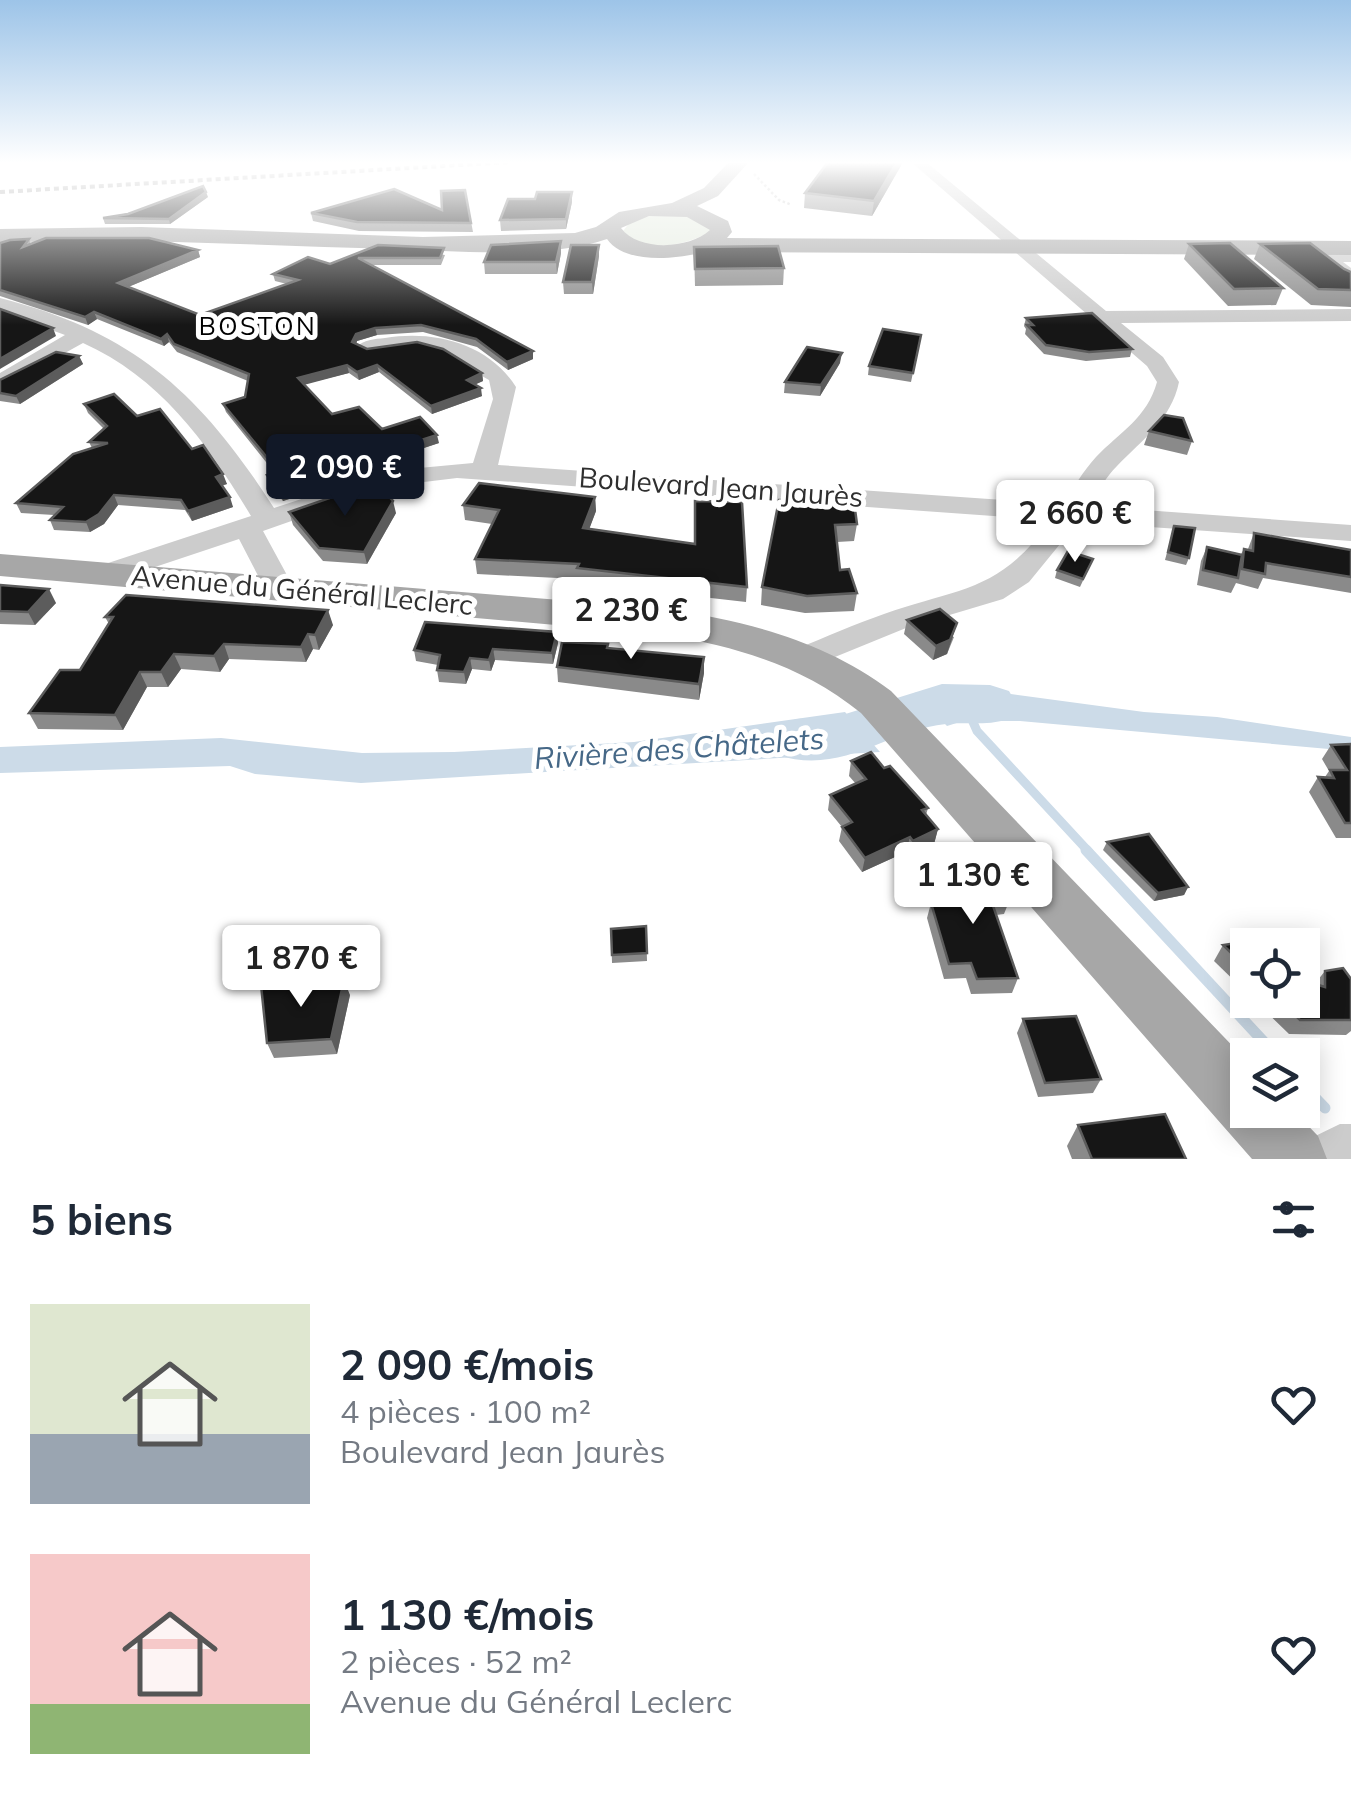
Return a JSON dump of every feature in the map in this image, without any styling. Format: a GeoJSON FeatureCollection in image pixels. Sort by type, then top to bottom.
{"type":"FeatureCollection","features":[{"type":"Feature","properties":{"kind":"main road"},"geometry":{"type":"LineString","coordinates":[[618,236],[631,216]]}},
{"type":"Feature","properties":{"kind":"main road"},"geometry":{"type":"LineString","coordinates":[[704,216],[718,223],[711,239]]}},
{"type":"Feature","properties":{"kind":"main road"},"geometry":{"type":"LineString","coordinates":[[0,238],[120,235],[414,246],[618,236],[663,250],[711,239],[1014,247],[1351,248]]}},
{"type":"Feature","properties":{"kind":"main road","name":"Avenue du Général Leclerc"},"geometry":{"type":"LineString","coordinates":[[0,565],[668,622],[750,637],[808,657],[844,676],[876,702],[1230,1088]]}},
{"type":"Feature","properties":{"kind":"main road","name":"Avenue du Général Leclerc"},"geometry":{"type":"LineString","coordinates":[[1266,1128],[1295,1159]]}},
{"type":"Feature","properties":{"kind":"street"},"geometry":{"type":"LineString","coordinates":[[808,657],[895,621],[1006,586],[1052,539],[1104,464],[1144,428],[1163,403],[1167,377],[1155,362],[979,216]]}},
{"type":"Feature","properties":{"kind":"street"},"geometry":{"type":"LineString","coordinates":[[1229,248],[1248,265]]}},
{"type":"Feature","properties":{"kind":"street"},"geometry":{"type":"LineString","coordinates":[[1351,257],[1324,257],[1351,277]]}},
{"type":"Feature","properties":{"kind":"street"},"geometry":{"type":"LineString","coordinates":[[1283,296],[1306,316]]}},
{"type":"Feature","properties":{"kind":"street"},"geometry":{"type":"LineString","coordinates":[[0,304],[111,348],[148,371],[198,415],[256,523],[279,588]]}},
{"type":"Feature","properties":{"kind":"street"},"geometry":{"type":"LineString","coordinates":[[1099,317],[1351,315]]}},
{"type":"Feature","properties":{"kind":"street"},"geometry":{"type":"LineString","coordinates":[[0,382],[79,336]]}},
{"type":"Feature","properties":{"kind":"street"},"geometry":{"type":"LineString","coordinates":[[367,346],[437,340],[498,376],[505,387],[505,399],[484,470]]}},
{"type":"Feature","properties":{"kind":"street","name":"Boulevard Jean Jaurès"},"geometry":{"type":"LineString","coordinates":[[107,574],[387,479],[445,470],[1351,533]]}},
{"type":"Feature","properties":{"kind":"street"},"geometry":{"type":"LineString","coordinates":[[1323,1159],[1340,1150],[1351,1150]]}},
{"type":"Feature","properties":{"kind":"shaded area"},"geometry":{"type":"Polygon","coordinates":[[[649,216],[688,216],[710,226],[710,232],[678,244],[654,245],[642,243],[623,231],[631,221],[649,216]]]}},
{"type":"Feature","properties":{"kind":"water"},"geometry":{"type":"Polygon","coordinates":[[[952,686],[1351,737],[1351,751],[1020,721],[963,721],[947,726],[914,693],[952,686]]]}},
{"type":"Feature","properties":{"kind":"water"},"geometry":{"type":"Polygon","coordinates":[[[845,712],[880,752],[361,783],[255,774],[230,766],[0,773],[0,747],[221,738],[362,753],[454,752],[634,742],[845,712]]]}},
{"type":"Feature","properties":{"kind":"building"},"geometry":{"type":"Polygon","coordinates":[[[115,216],[173,216],[169,219],[103,218],[115,216]]]}},
{"type":"Feature","properties":{"kind":"building"},"geometry":{"type":"Polygon","coordinates":[[[327,216],[470,216],[471,223],[357,222],[327,216]]]}},
{"type":"Feature","properties":{"kind":"building"},"geometry":{"type":"Polygon","coordinates":[[[501,216],[567,216],[566,219],[500,220],[501,216]]]}},
{"type":"Feature","properties":{"kind":"building"},"geometry":{"type":"Polygon","coordinates":[[[46,238],[149,238],[198,250],[118,283],[200,315],[298,280],[273,274],[308,257],[330,264],[378,245],[444,248],[440,258],[358,258],[533,351],[507,362],[476,339],[421,325],[375,328],[356,334],[352,342],[367,349],[417,342],[443,349],[482,373],[467,380],[481,388],[431,406],[377,365],[357,372],[347,365],[298,378],[332,414],[359,407],[382,429],[420,417],[437,435],[328,470],[344,472],[280,492],[267,475],[278,471],[223,404],[245,397],[249,374],[174,344],[167,334],[161,339],[94,312],[85,317],[0,290],[0,243],[29,239],[23,247],[46,238]]]}},
{"type":"Feature","properties":{"kind":"building"},"geometry":{"type":"Polygon","coordinates":[[[561,241],[556,262],[484,262],[491,245],[561,241]]]}},
{"type":"Feature","properties":{"kind":"building"},"geometry":{"type":"Polygon","coordinates":[[[1230,243],[1283,288],[1234,289],[1189,244],[1230,243]]]}},
{"type":"Feature","properties":{"kind":"building"},"geometry":{"type":"Polygon","coordinates":[[[1310,243],[1351,272],[1351,290],[1318,289],[1260,244],[1310,243]]]}},
{"type":"Feature","properties":{"kind":"building"},"geometry":{"type":"Polygon","coordinates":[[[571,245],[599,245],[592,282],[563,282],[571,245]]]}},
{"type":"Feature","properties":{"kind":"building"},"geometry":{"type":"Polygon","coordinates":[[[778,246],[784,268],[695,269],[694,247],[778,246]]]}},
{"type":"Feature","properties":{"kind":"building"},"geometry":{"type":"Polygon","coordinates":[[[0,309],[53,328],[0,359],[0,309]]]}},
{"type":"Feature","properties":{"kind":"building"},"geometry":{"type":"Polygon","coordinates":[[[1092,313],[1132,349],[1089,352],[1046,345],[1027,325],[1033,325],[1026,318],[1092,313]]]}},
{"type":"Feature","properties":{"kind":"building"},"geometry":{"type":"Polygon","coordinates":[[[883,329],[921,335],[913,373],[869,366],[883,329]]]}},
{"type":"Feature","properties":{"kind":"building"},"geometry":{"type":"Polygon","coordinates":[[[807,347],[842,353],[821,385],[785,382],[807,347]]]}},
{"type":"Feature","properties":{"kind":"building"},"geometry":{"type":"Polygon","coordinates":[[[56,352],[79,356],[16,396],[0,393],[0,380],[56,352]]]}},
{"type":"Feature","properties":{"kind":"building"},"geometry":{"type":"Polygon","coordinates":[[[114,394],[137,416],[160,409],[192,449],[203,445],[223,474],[216,477],[230,497],[188,511],[181,500],[114,495],[99,514],[86,522],[50,520],[63,507],[16,503],[73,454],[108,443],[89,442],[107,426],[84,404],[114,394]]]}},
{"type":"Feature","properties":{"kind":"building"},"geometry":{"type":"Polygon","coordinates":[[[1164,415],[1183,418],[1192,441],[1149,431],[1164,415]]]}},
{"type":"Feature","properties":{"kind":"building"},"geometry":{"type":"Polygon","coordinates":[[[376,482],[393,501],[364,552],[319,548],[289,512],[376,482]]]}},
{"type":"Feature","properties":{"kind":"building"},"geometry":{"type":"Polygon","coordinates":[[[479,483],[595,497],[583,528],[695,544],[695,501],[742,502],[747,587],[577,568],[579,564],[475,559],[499,510],[463,505],[479,483]]]}},
{"type":"Feature","properties":{"kind":"building"},"geometry":{"type":"Polygon","coordinates":[[[779,500],[854,502],[857,524],[835,525],[840,570],[849,569],[857,593],[807,596],[762,587],[779,500]]]}},
{"type":"Feature","properties":{"kind":"building"},"geometry":{"type":"Polygon","coordinates":[[[1174,526],[1195,528],[1189,558],[1168,552],[1174,526]]]}},
{"type":"Feature","properties":{"kind":"building"},"geometry":{"type":"Polygon","coordinates":[[[1254,533],[1351,550],[1351,577],[1266,563],[1265,574],[1242,569],[1244,549],[1253,551],[1254,533]]]}},
{"type":"Feature","properties":{"kind":"building"},"geometry":{"type":"Polygon","coordinates":[[[1207,547],[1242,555],[1238,578],[1203,570],[1207,547]]]}},
{"type":"Feature","properties":{"kind":"building"},"geometry":{"type":"Polygon","coordinates":[[[1068,551],[1093,559],[1083,579],[1057,570],[1068,551]]]}},
{"type":"Feature","properties":{"kind":"building"},"geometry":{"type":"Polygon","coordinates":[[[0,585],[49,589],[28,612],[0,611],[0,585]]]}},
{"type":"Feature","properties":{"kind":"building"},"geometry":{"type":"Polygon","coordinates":[[[126,595],[328,610],[315,635],[308,634],[301,647],[224,644],[214,656],[174,654],[161,672],[140,672],[115,715],[29,713],[60,670],[80,670],[113,617],[105,617],[126,595]]]}},
{"type":"Feature","properties":{"kind":"building"},"geometry":{"type":"Polygon","coordinates":[[[940,609],[957,623],[950,640],[936,646],[907,620],[940,609]]]}},
{"type":"Feature","properties":{"kind":"building"},"geometry":{"type":"Polygon","coordinates":[[[425,622],[557,632],[552,653],[493,649],[489,660],[470,658],[464,672],[437,670],[440,655],[414,650],[425,622]]]}},
{"type":"Feature","properties":{"kind":"building"},"geometry":{"type":"Polygon","coordinates":[[[562,642],[704,657],[699,684],[557,667],[562,642]]]}},
{"type":"Feature","properties":{"kind":"building"},"geometry":{"type":"Polygon","coordinates":[[[1351,744],[1351,823],[1345,823],[1318,777],[1334,778],[1330,770],[1347,770],[1331,745],[1351,744]]]}},
{"type":"Feature","properties":{"kind":"building"},"geometry":{"type":"Polygon","coordinates":[[[871,752],[884,768],[890,766],[928,808],[922,810],[938,829],[865,858],[842,827],[852,822],[830,795],[866,779],[851,761],[871,752]]]}},
{"type":"Feature","properties":{"kind":"building"},"geometry":{"type":"Polygon","coordinates":[[[1149,834],[1188,887],[1158,893],[1107,842],[1149,834]]]}},
{"type":"Feature","properties":{"kind":"building"},"geometry":{"type":"Polygon","coordinates":[[[991,878],[1010,899],[991,900],[1018,978],[977,979],[971,963],[949,964],[931,903],[940,903],[934,880],[991,878]]]}},
{"type":"Feature","properties":{"kind":"building"},"geometry":{"type":"Polygon","coordinates":[[[646,926],[647,953],[612,955],[611,929],[646,926]]]}},
{"type":"Feature","properties":{"kind":"building"},"geometry":{"type":"Polygon","coordinates":[[[1343,968],[1351,979],[1351,1020],[1298,1018],[1320,1018],[1320,985],[1325,987],[1325,971],[1343,968]]]}},
{"type":"Feature","properties":{"kind":"building"},"geometry":{"type":"Polygon","coordinates":[[[344,980],[331,1039],[267,1043],[261,985],[344,980]]]}},
{"type":"Feature","properties":{"kind":"building"},"geometry":{"type":"Polygon","coordinates":[[[1076,1016],[1101,1079],[1045,1083],[1023,1019],[1076,1016]]]}},
{"type":"Feature","properties":{"kind":"building"},"geometry":{"type":"Polygon","coordinates":[[[1165,1114],[1186,1159],[1092,1159],[1078,1125],[1165,1114]]]}},
{"type":"Feature","properties":{"kind":"waterway","name":"Rivière des Châtelets"},"geometry":{"type":"LineString","coordinates":[[797,740],[839,737],[942,704],[990,705]]}},
{"type":"Feature","properties":{"kind":"waterway"},"geometry":{"type":"LineString","coordinates":[[969,713],[977,731],[1089,852]]}},
{"type":"Feature","properties":{"kind":"waterway"},"geometry":{"type":"LineString","coordinates":[[1086,850],[1260,1038]]}},
{"type":"Feature","properties":{"kind":"waterway"},"geometry":{"type":"LineString","coordinates":[[1320,1103],[1325,1108]]}},
{"type":"Feature","properties":{"kind":"district","name":"BOSTON"},"geometry":{"type":"Point","coordinates":[258,326]}}]}
